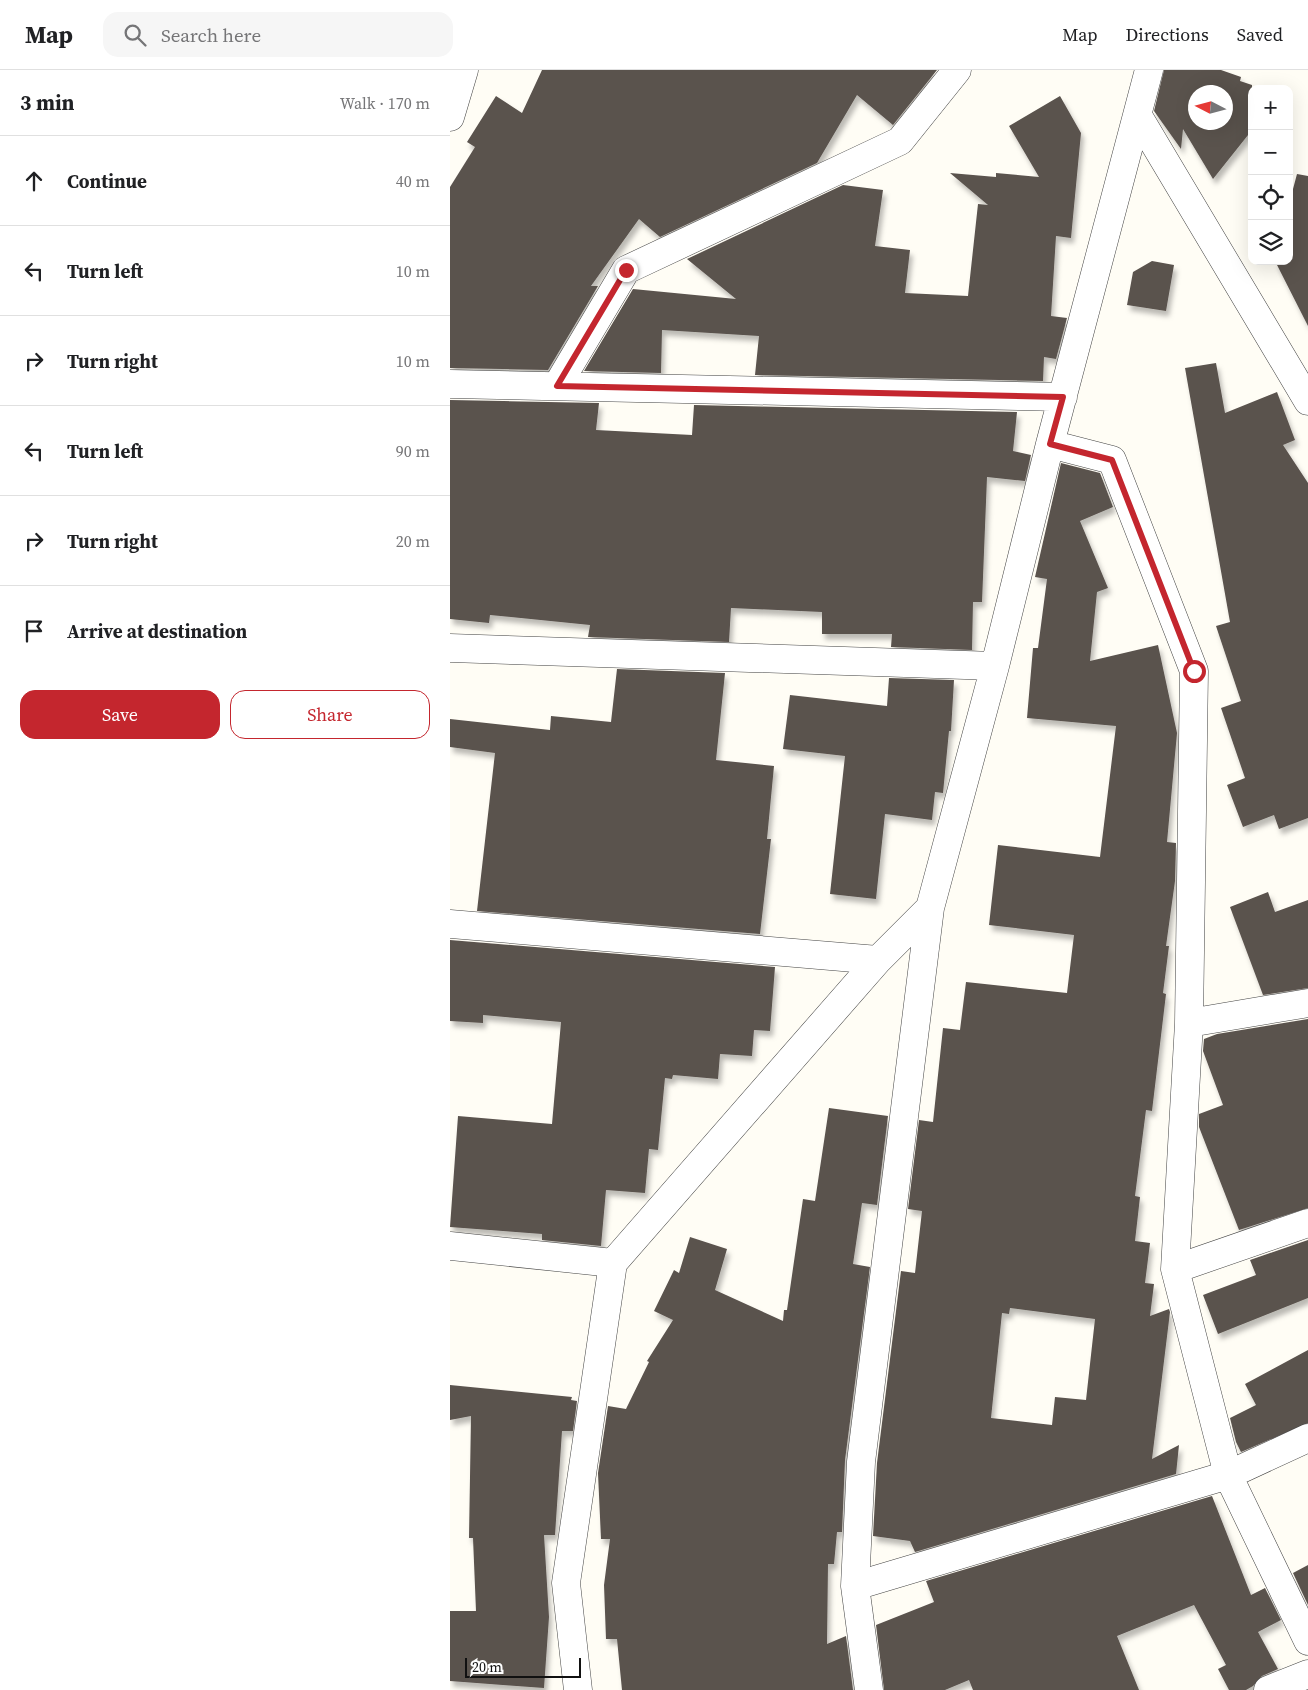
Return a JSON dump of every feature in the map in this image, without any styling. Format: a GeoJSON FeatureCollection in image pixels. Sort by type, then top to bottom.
{"type":"FeatureCollection","features":[{"type":"Feature","properties":{"kind":"street"},"geometry":{"type":"LineString","coordinates":[[450,117],[464,70]]}},
{"type":"Feature","properties":{"kind":"street"},"geometry":{"type":"LineString","coordinates":[[557,386],[626,270],[900,141],[957,70]]}},
{"type":"Feature","properties":{"kind":"street"},"geometry":{"type":"LineString","coordinates":[[869,1690],[855,1586],[861,1462],[930,908],[995,666],[1050,444],[1149,70]]}},
{"type":"Feature","properties":{"kind":"street"},"geometry":{"type":"LineString","coordinates":[[1138,116],[1308,401]]}},
{"type":"Feature","properties":{"kind":"street"},"geometry":{"type":"LineString","coordinates":[[450,384],[1063,397]]}},
{"type":"Feature","properties":{"kind":"street"},"geometry":{"type":"LineString","coordinates":[[1050,444],[1112,460],[1194,671],[1189,1023],[1175,1270],[1228,1475],[1308,1641]]}},
{"type":"Feature","properties":{"kind":"street"},"geometry":{"type":"LineString","coordinates":[[450,648],[995,666]]}},
{"type":"Feature","properties":{"kind":"street"},"geometry":{"type":"LineString","coordinates":[[578,1690],[566,1583],[613,1263],[878,960],[930,908]]}},
{"type":"Feature","properties":{"kind":"street"},"geometry":{"type":"LineString","coordinates":[[450,924],[878,960]]}},
{"type":"Feature","properties":{"kind":"street"},"geometry":{"type":"LineString","coordinates":[[1189,1023],[1308,1004]]}},
{"type":"Feature","properties":{"kind":"street"},"geometry":{"type":"LineString","coordinates":[[1175,1270],[1308,1223]]}},
{"type":"Feature","properties":{"kind":"street"},"geometry":{"type":"LineString","coordinates":[[450,1246],[613,1263]]}},
{"type":"Feature","properties":{"kind":"street"},"geometry":{"type":"LineString","coordinates":[[855,1586],[1228,1475],[1308,1438]]}},
{"type":"Feature","properties":{"kind":"street"},"geometry":{"type":"LineString","coordinates":[[1268,1690],[1308,1674]]}},
{"type":"Feature","properties":{"kind":"building"},"geometry":{"type":"Polygon","coordinates":[[[542,70],[937,70],[893,125],[857,95],[817,163],[660,237],[639,219],[591,286],[598,286],[548,370],[450,368],[450,187],[475,147],[467,142],[496,96],[522,113],[542,70]]]}},
{"type":"Feature","properties":{"kind":"building"},"geometry":{"type":"Polygon","coordinates":[[[1164,70],[1221,70],[1241,77],[1240,81],[1252,85],[1248,85],[1248,135],[1213,179],[1183,129],[1181,149],[1154,111],[1164,70]]]}},
{"type":"Feature","properties":{"kind":"building"},"geometry":{"type":"Polygon","coordinates":[[[1060,96],[1081,133],[1071,238],[1056,236],[1051,316],[1067,318],[1056,359],[1044,357],[1043,381],[755,375],[759,336],[662,330],[661,373],[584,371],[633,289],[736,299],[687,259],[843,185],[883,190],[875,246],[910,250],[905,293],[968,296],[978,204],[988,205],[950,173],[996,177],[996,173],[1039,177],[1009,126],[1060,96]]]}},
{"type":"Feature","properties":{"kind":"building"},"geometry":{"type":"Polygon","coordinates":[[[1297,174],[1308,176],[1308,326],[1277,265],[1293,265],[1293,189],[1297,174]]]}},
{"type":"Feature","properties":{"kind":"building"},"geometry":{"type":"Polygon","coordinates":[[[1152,261],[1174,265],[1166,311],[1127,305],[1133,272],[1152,261]]]}},
{"type":"Feature","properties":{"kind":"building"},"geometry":{"type":"Polygon","coordinates":[[[1216,363],[1225,413],[1277,392],[1295,440],[1283,445],[1308,483],[1308,818],[1279,829],[1274,815],[1243,827],[1227,785],[1245,778],[1221,708],[1241,701],[1216,626],[1230,622],[1185,368],[1216,363]]]}},
{"type":"Feature","properties":{"kind":"building"},"geometry":{"type":"Polygon","coordinates":[[[450,400],[599,403],[596,430],[692,435],[694,405],[1017,412],[1013,451],[1031,455],[1025,481],[987,477],[982,602],[973,602],[972,650],[891,647],[892,634],[822,634],[822,612],[731,608],[729,642],[588,637],[590,625],[490,615],[489,623],[450,619],[450,400]]]}},
{"type":"Feature","properties":{"kind":"building"},"geometry":{"type":"Polygon","coordinates":[[[1061,463],[1100,473],[1113,507],[1080,521],[1108,588],[1097,592],[1090,661],[1158,645],[1177,733],[1167,842],[1176,843],[1175,881],[1166,946],[1169,946],[1163,993],[1166,994],[1152,1111],[1146,1110],[1135,1196],[1140,1197],[1135,1241],[1150,1243],[1145,1283],[1154,1284],[1150,1316],[1169,1309],[1170,1312],[1152,1459],[1179,1445],[1176,1474],[915,1552],[910,1541],[873,1536],[877,1463],[901,1271],[915,1273],[922,1211],[908,1209],[919,1120],[933,1122],[943,1028],[960,1030],[966,982],[1067,993],[1074,935],[989,925],[998,845],[1100,857],[1116,726],[1027,718],[1033,648],[1038,648],[1047,579],[1035,577],[1061,463]],[[1010,1308],[1009,1314],[1002,1313],[991,1418],[1052,1425],[1055,1397],[1086,1400],[1095,1319],[1010,1308]]]}},
{"type":"Feature","properties":{"kind":"building"},"geometry":{"type":"Polygon","coordinates":[[[617,669],[725,673],[716,760],[774,766],[767,839],[771,839],[760,934],[477,911],[495,753],[450,747],[450,719],[550,730],[551,716],[611,722],[617,669]]]}},
{"type":"Feature","properties":{"kind":"building"},"geometry":{"type":"Polygon","coordinates":[[[889,678],[954,680],[951,731],[949,731],[943,793],[935,792],[932,820],[885,814],[876,899],[830,894],[845,756],[783,749],[790,695],[887,706],[889,678]]]}},
{"type":"Feature","properties":{"kind":"building"},"geometry":{"type":"Polygon","coordinates":[[[1268,892],[1275,912],[1308,900],[1308,988],[1263,995],[1230,907],[1268,892]]]}},
{"type":"Feature","properties":{"kind":"building"},"geometry":{"type":"Polygon","coordinates":[[[450,940],[775,967],[770,1031],[754,1030],[752,1056],[720,1054],[718,1079],[673,1075],[672,1079],[665,1078],[658,1150],[649,1149],[645,1193],[606,1190],[601,1246],[542,1240],[542,1234],[450,1227],[458,1116],[552,1124],[561,1022],[483,1015],[483,1023],[450,1021],[450,940]]]}},
{"type":"Feature","properties":{"kind":"building"},"geometry":{"type":"Polygon","coordinates":[[[1308,1019],[1308,1208],[1239,1230],[1199,1127],[1199,1114],[1223,1105],[1203,1051],[1204,1039],[1217,1034],[1308,1019]]]}},
{"type":"Feature","properties":{"kind":"building"},"geometry":{"type":"Polygon","coordinates":[[[829,1108],[888,1116],[877,1205],[862,1203],[853,1264],[870,1267],[845,1460],[842,1532],[837,1532],[834,1564],[828,1564],[827,1644],[846,1636],[853,1690],[622,1690],[617,1639],[606,1639],[604,1585],[610,1539],[601,1539],[598,1473],[608,1406],[626,1409],[649,1362],[647,1361],[673,1320],[654,1311],[674,1270],[679,1273],[690,1237],[727,1249],[715,1290],[783,1321],[784,1310],[787,1310],[803,1199],[815,1201],[829,1108]]]}},
{"type":"Feature","properties":{"kind":"building"},"geometry":{"type":"Polygon","coordinates":[[[1308,1240],[1308,1298],[1218,1334],[1203,1295],[1256,1275],[1250,1260],[1308,1240]]]}},
{"type":"Feature","properties":{"kind":"building"},"geometry":{"type":"Polygon","coordinates":[[[1308,1350],[1308,1423],[1241,1452],[1236,1442],[1230,1418],[1256,1405],[1245,1384],[1308,1350]]]}},
{"type":"Feature","properties":{"kind":"building"},"geometry":{"type":"Polygon","coordinates":[[[450,1385],[572,1397],[571,1400],[577,1401],[573,1431],[562,1431],[555,1535],[544,1535],[549,1617],[544,1688],[450,1681],[450,1611],[476,1611],[473,1538],[469,1538],[471,1416],[450,1420],[450,1385]]]}},
{"type":"Feature","properties":{"kind":"building"},"geometry":{"type":"Polygon","coordinates":[[[1212,1496],[1251,1595],[1265,1588],[1281,1620],[1258,1632],[1278,1669],[1262,1676],[1253,1686],[1246,1690],[1229,1690],[1218,1669],[1226,1665],[1194,1605],[1117,1636],[1139,1690],[973,1690],[969,1680],[945,1690],[884,1690],[876,1625],[934,1602],[926,1581],[1212,1496]]]}},
{"type":"Feature","properties":{"kind":"building"},"geometry":{"type":"Polygon","coordinates":[[[1308,1565],[1308,1605],[1293,1573],[1308,1565]]]}},
{"type":"Feature","properties":{"kind":"route"},"geometry":{"type":"LineString","coordinates":[[626,270],[557,386],[1063,397],[1050,444],[1112,460],[1194,671]]}}]}
